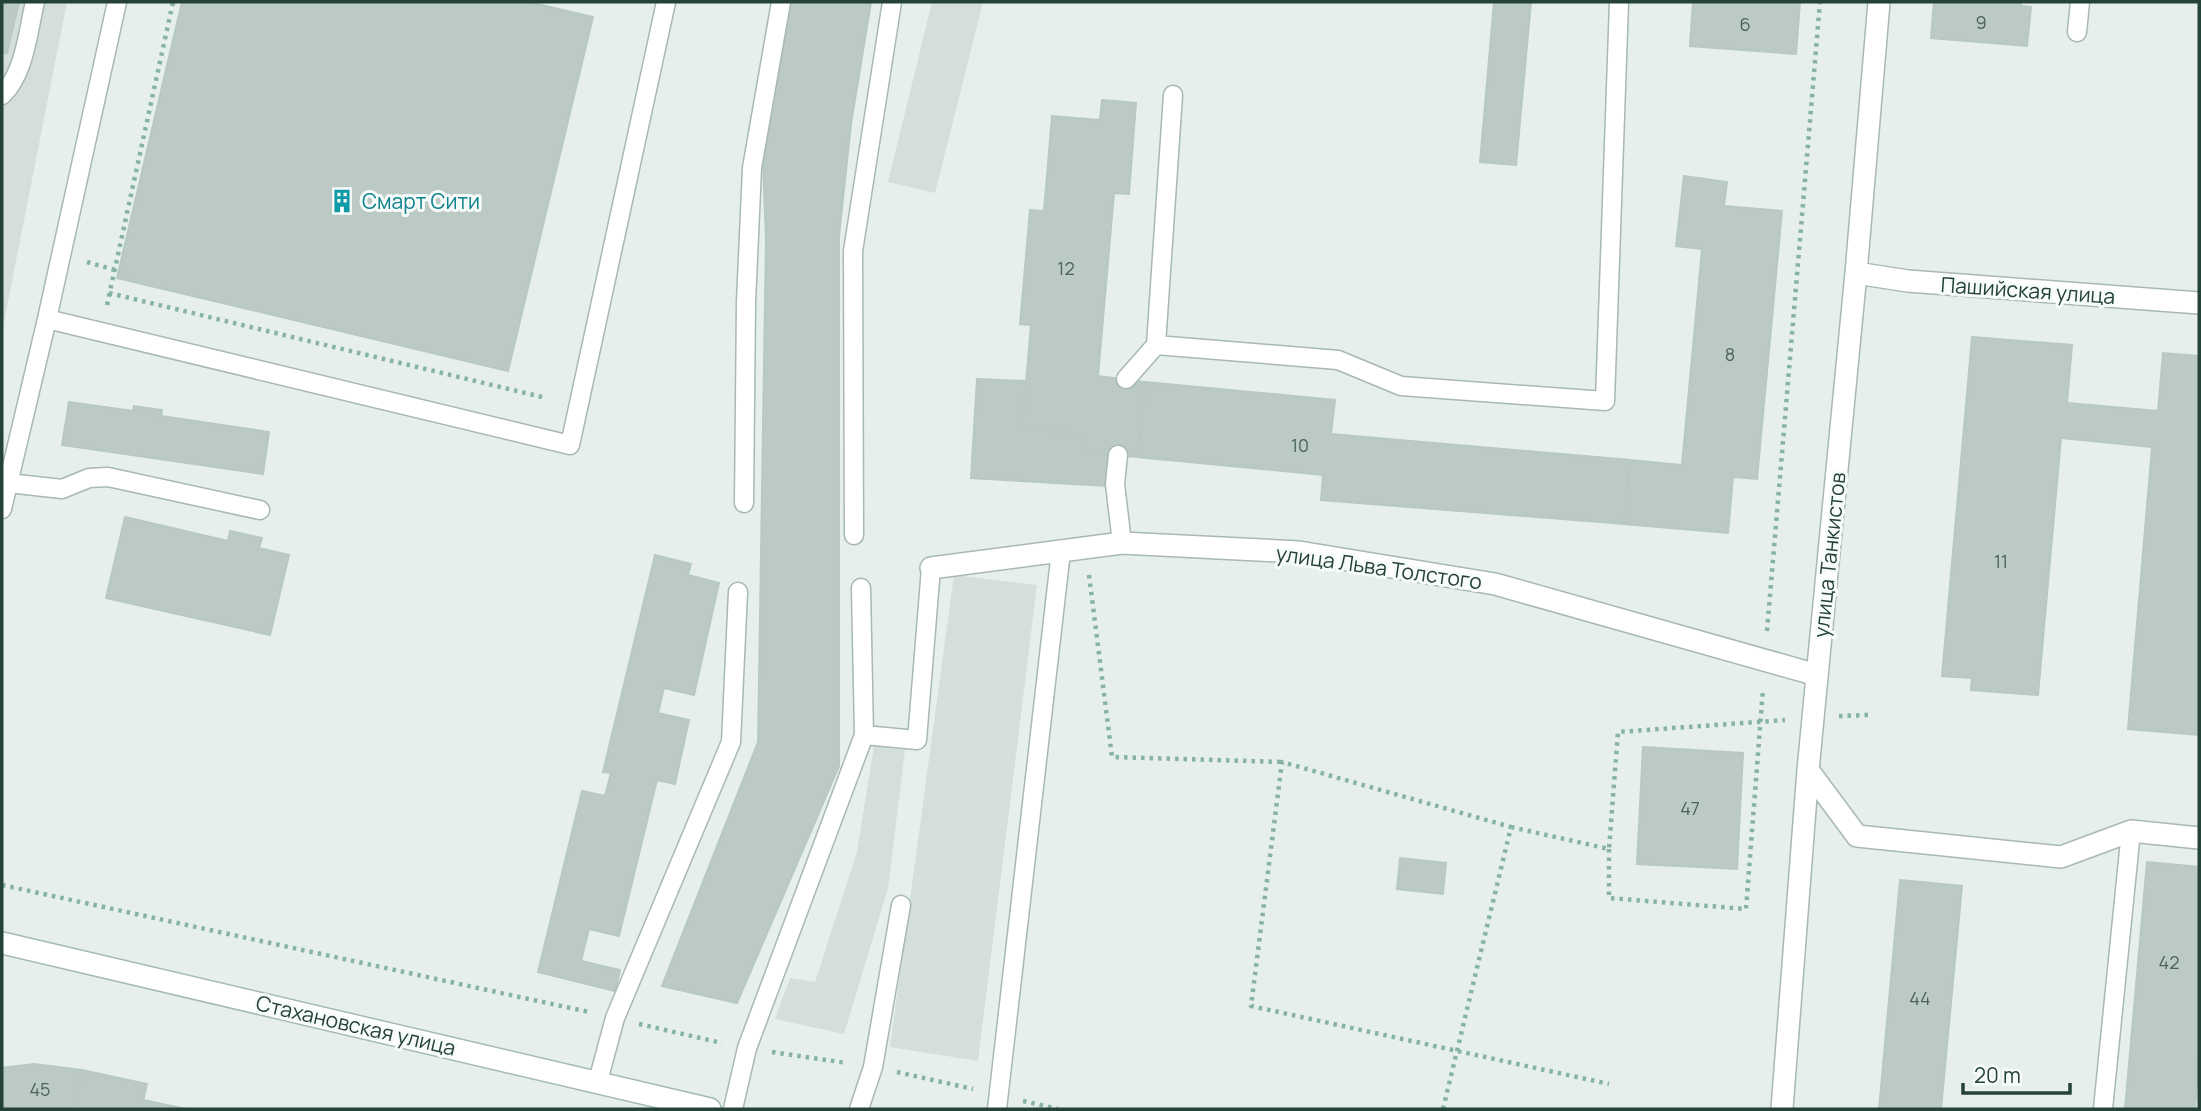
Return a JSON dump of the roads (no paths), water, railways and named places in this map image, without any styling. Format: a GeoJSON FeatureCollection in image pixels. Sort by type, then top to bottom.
{"type":"FeatureCollection","features":[{"type":"Feature","properties":{"kind":"street","name":"улица Танкистов"},"geometry":{"type":"LineString","coordinates":[[1782,1109],[1808,770],[1879,2]]}},
{"type":"Feature","properties":{"kind":"street","name":"Пашийская улица"},"geometry":{"type":"LineString","coordinates":[[1856,273],[1908,281],[2199,303]]}},
{"type":"Feature","properties":{"kind":"street","name":"улица Льва Толстого"},"geometry":{"type":"LineString","coordinates":[[931,568],[1122,543],[1299,552],[1495,584],[1817,675]]}},
{"type":"Feature","properties":{"kind":"street"},"geometry":{"type":"LineString","coordinates":[[1808,770],[1857,836],[2061,857],[2131,831],[2199,838]]}},
{"type":"Feature","properties":{"kind":"street","name":"Стахановская улица"},"geometry":{"type":"LineString","coordinates":[[2,943],[598,1081],[644,1102],[710,1109]]}},
{"type":"Feature","properties":{"kind":"lane"},"geometry":{"type":"LineString","coordinates":[[2,95],[10,87],[20,64],[35,2]]}},
{"type":"Feature","properties":{"kind":"lane"},"geometry":{"type":"LineString","coordinates":[[2,509],[117,2]]}},
{"type":"Feature","properties":{"kind":"lane"},"geometry":{"type":"LineString","coordinates":[[47,320],[570,445],[666,2]]}},
{"type":"Feature","properties":{"kind":"lane"},"geometry":{"type":"LineString","coordinates":[[744,503],[746,302],[752,168],[781,2]]}},
{"type":"Feature","properties":{"kind":"lane"},"geometry":{"type":"LineString","coordinates":[[854,535],[853,251],[892,2]]}},
{"type":"Feature","properties":{"kind":"lane"},"geometry":{"type":"LineString","coordinates":[[1156,345],[1338,360],[1401,386],[1605,401],[1619,2]]}},
{"type":"Feature","properties":{"kind":"lane"},"geometry":{"type":"LineString","coordinates":[[2077,32],[2080,2]]}},
{"type":"Feature","properties":{"kind":"lane"},"geometry":{"type":"LineString","coordinates":[[1126,379],[1156,345],[1173,95]]}},
{"type":"Feature","properties":{"kind":"lane"},"geometry":{"type":"LineString","coordinates":[[1118,455],[1115,484],[1122,543]]}},
{"type":"Feature","properties":{"kind":"lane"},"geometry":{"type":"LineString","coordinates":[[8,483],[62,489],[89,478],[108,477],[260,510]]}},
{"type":"Feature","properties":{"kind":"lane"},"geometry":{"type":"LineString","coordinates":[[998,1102],[1061,551]]}},
{"type":"Feature","properties":{"kind":"lane"},"geometry":{"type":"LineString","coordinates":[[864,735],[917,740],[931,568]]}},
{"type":"Feature","properties":{"kind":"lane"},"geometry":{"type":"LineString","coordinates":[[733,1109],[747,1048],[864,735],[861,588]]}},
{"type":"Feature","properties":{"kind":"lane"},"geometry":{"type":"LineString","coordinates":[[598,1081],[615,1018],[731,742],[738,592]]}},
{"type":"Feature","properties":{"kind":"lane"},"geometry":{"type":"LineString","coordinates":[[2102,1109],[2131,831]]}},
{"type":"Feature","properties":{"kind":"lane"},"geometry":{"type":"LineString","coordinates":[[859,1109],[873,1067],[901,905]]}},
{"type":"Feature","properties":{"kind":"place","name":"Смарт Сити"},"geometry":{"type":"Point","coordinates":[342,201]}}]}
